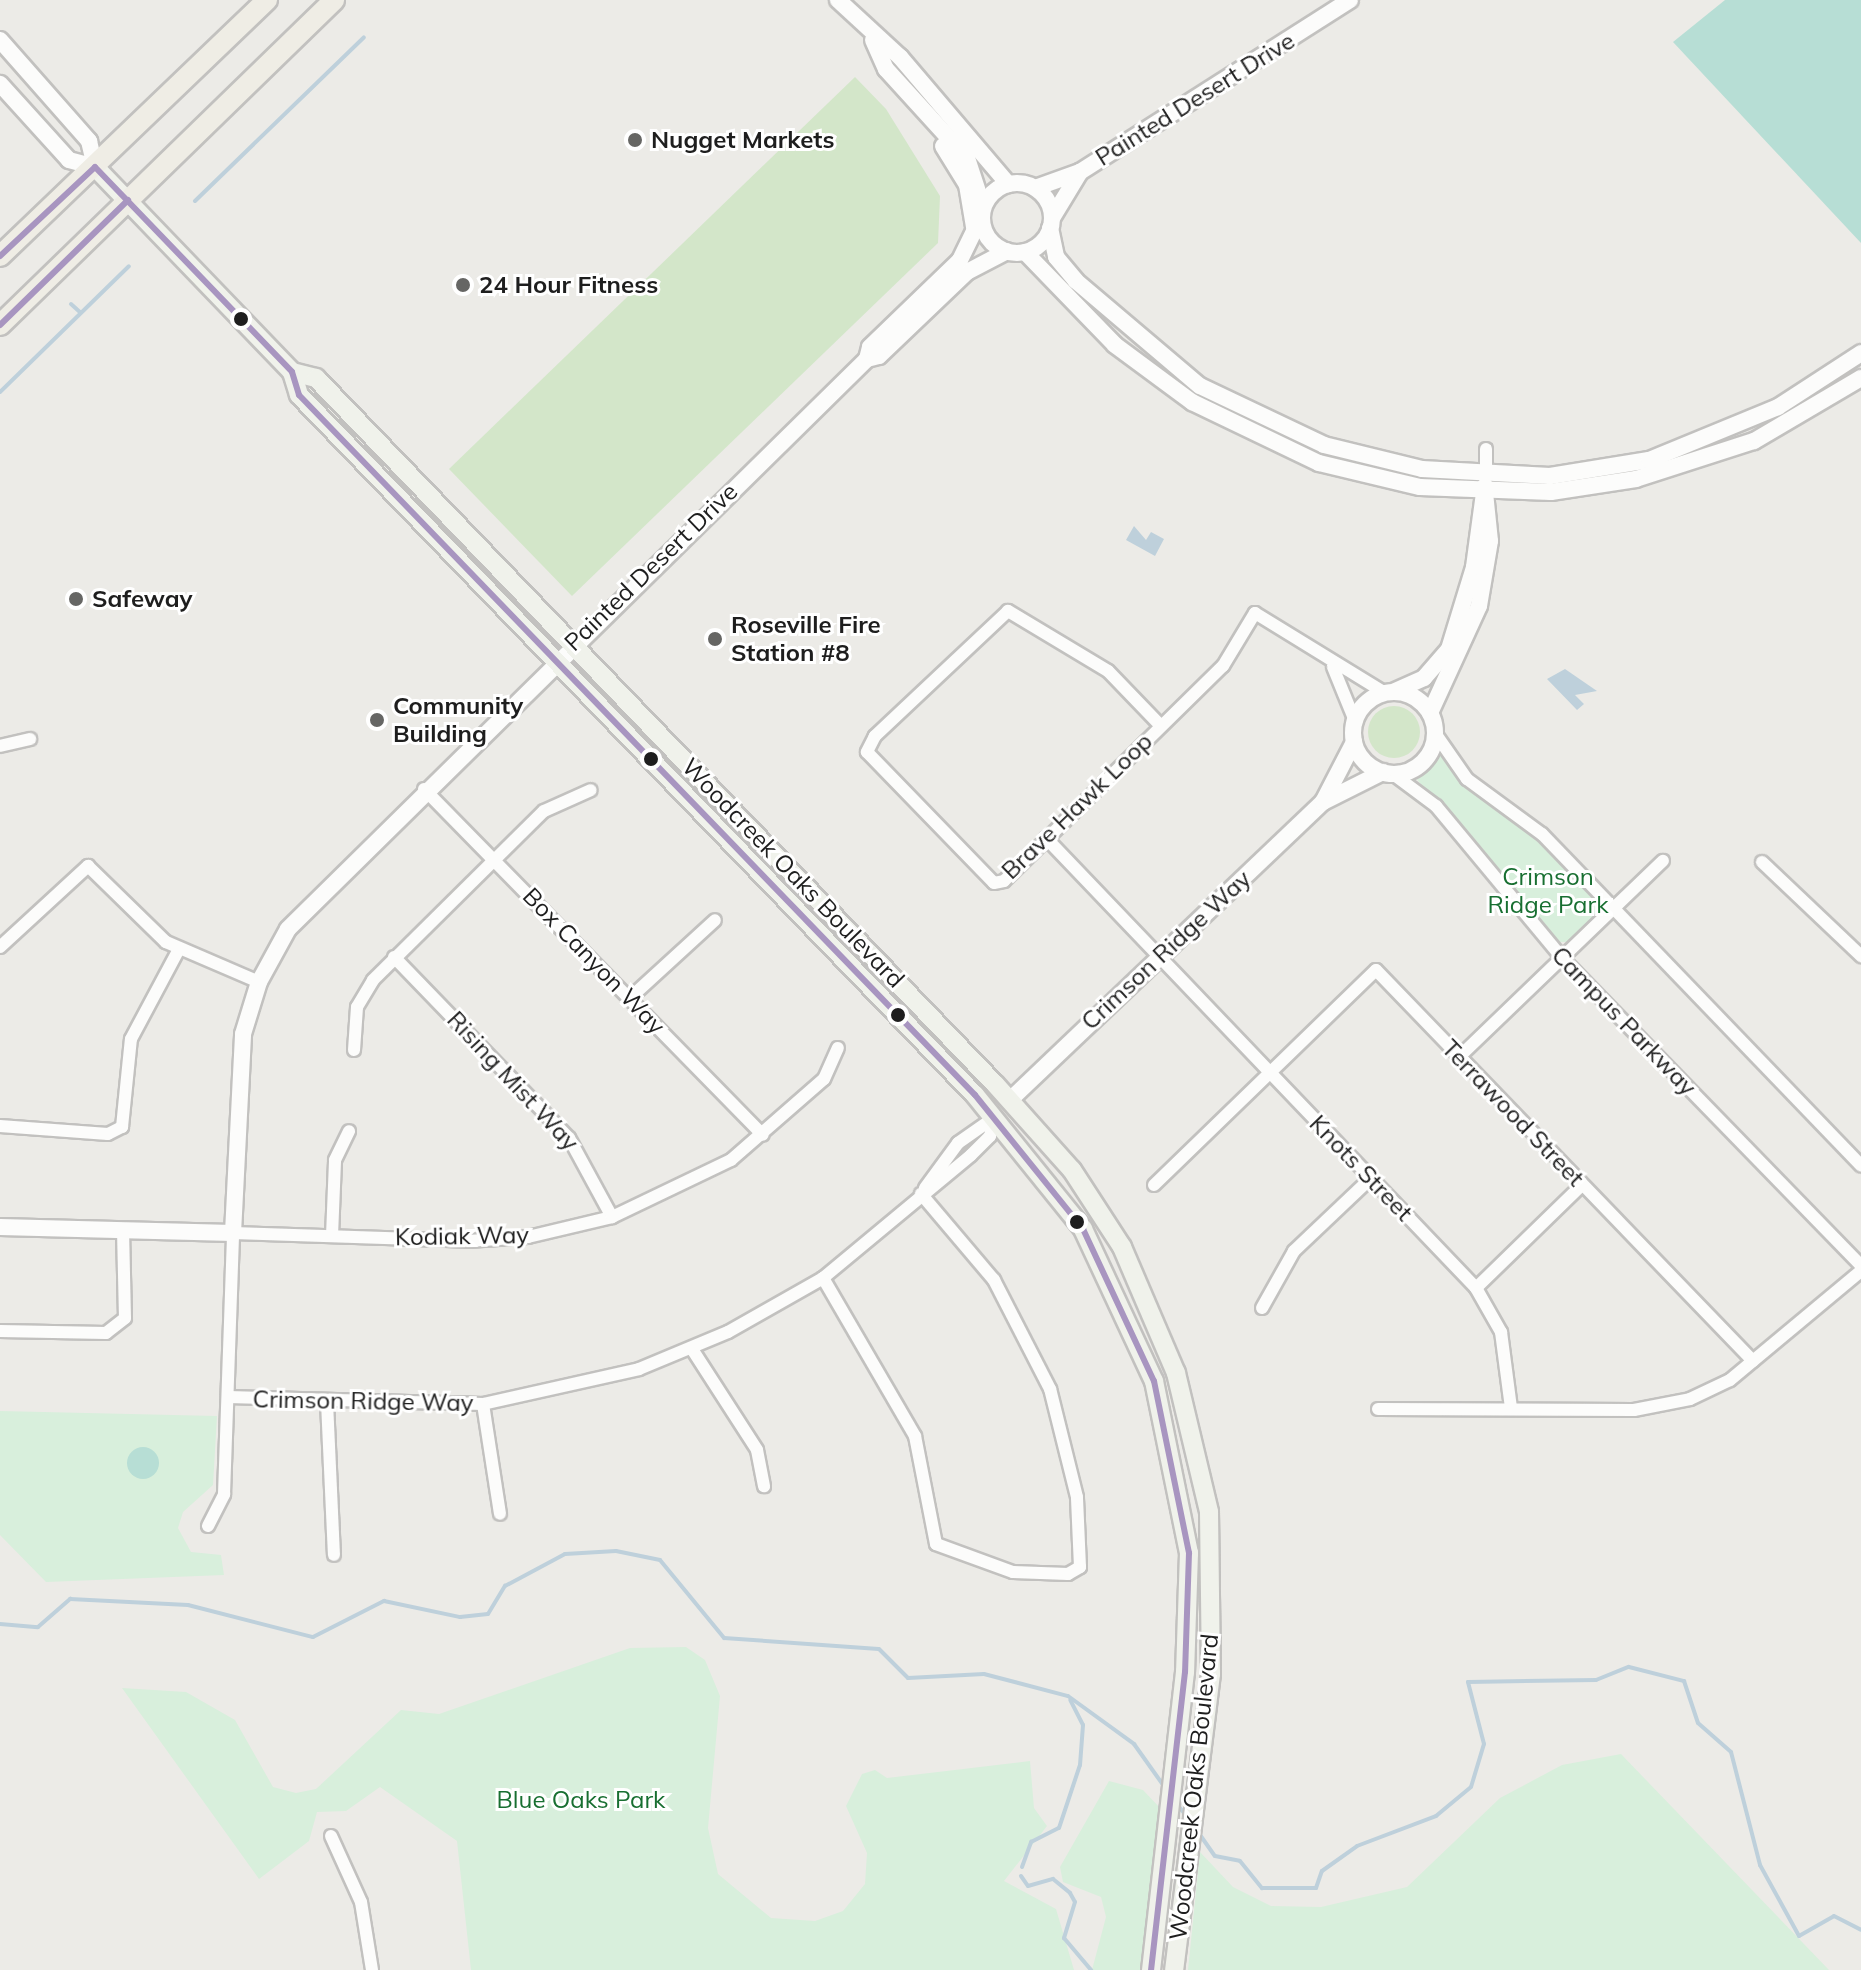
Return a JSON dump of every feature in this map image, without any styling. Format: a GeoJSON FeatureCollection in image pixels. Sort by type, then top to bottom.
{"type":"FeatureCollection","features":[{"type":"Feature","properties":{"kind":"main road"},"geometry":{"type":"LineString","coordinates":[[0,256],[267,0]]}},
{"type":"Feature","properties":{"kind":"main road"},"geometry":{"type":"LineString","coordinates":[[0,325],[334,0]]}},
{"type":"Feature","properties":{"kind":"main road","name":"Woodcreek Oaks Boulevard"},"geometry":{"type":"LineString","coordinates":[[95,167],[292,372],[299,395],[995,1117],[1050,1181],[1106,1269],[1166,1422],[1190,1593],[1151,1970]]}},
{"type":"Feature","properties":{"kind":"main road","name":"Woodcreek Oaks Boulevard"},"geometry":{"type":"LineString","coordinates":[[292,372],[316,378],[1010,1100],[1072,1170],[1122,1247],[1188,1414],[1209,1512],[1214,1593],[1197,1785],[1174,1970]]}},
{"type":"Feature","properties":{"kind":"main road"},"geometry":{"type":"LineString","coordinates":[[995,1117],[1010,1100]]}},
{"type":"Feature","properties":{"kind":"street"},"geometry":{"type":"LineString","coordinates":[[838,0],[872,38],[900,57],[1008,184],[1035,188],[1051,223],[1056,257],[1076,281],[1200,386],[1351,454],[1486,476],[1550,476],[1649,460],[1778,407],[1861,353]]}},
{"type":"Feature","properties":{"kind":"street","name":"Painted Desert Drive"},"geometry":{"type":"LineString","coordinates":[[1035,188],[1080,172],[1350,0]]}},
{"type":"Feature","properties":{"kind":"street"},"geometry":{"type":"LineString","coordinates":[[872,38],[886,69],[937,129],[967,158],[979,219]]}},
{"type":"Feature","properties":{"kind":"street","name":"Woodcreek Oaks Boulevard"},"geometry":{"type":"LineString","coordinates":[[0,40],[89,141],[95,167],[69,160],[0,84]]}},
{"type":"Feature","properties":{"kind":"street"},"geometry":{"type":"LineString","coordinates":[[937,129],[967,185],[991,242],[1007,251],[1025,252],[1115,345],[1238,429],[1348,471],[1485,493],[1582,489],[1676,469],[1789,424],[1861,378]]}},
{"type":"Feature","properties":{"kind":"street","name":"Painted Desert Drive"},"geometry":{"type":"LineString","coordinates":[[1051,223],[1080,172]]}},
{"type":"Feature","properties":{"kind":"street"},"geometry":{"type":"LineString","coordinates":[[979,219],[1008,184]]}},
{"type":"Feature","properties":{"kind":"street","name":"Painted Desert Drive"},"geometry":{"type":"LineString","coordinates":[[867,359],[870,347],[960,260],[979,219]]}},
{"type":"Feature","properties":{"kind":"street"},"geometry":{"type":"LineString","coordinates":[[1025,252],[1051,223]]}},
{"type":"Feature","properties":{"kind":"street","name":"Painted Desert Drive"},"geometry":{"type":"LineString","coordinates":[[233,1233],[239,1060],[259,982],[310,901],[867,359],[879,356],[967,272],[1007,251]]}},
{"type":"Feature","properties":{"kind":"street"},"geometry":{"type":"LineString","coordinates":[[1355,721],[1390,692],[1424,678],[1449,649],[1469,591],[1485,493],[1486,449]]}},
{"type":"Feature","properties":{"kind":"street"},"geometry":{"type":"LineString","coordinates":[[1485,493],[1490,541],[1479,606],[1430,713],[1435,733],[1467,779],[1542,834],[1861,1165]]}},
{"type":"Feature","properties":{"kind":"street","name":"Brave Hawk Loop"},"geometry":{"type":"LineString","coordinates":[[1161,726],[1108,671],[1008,611],[875,736],[867,752],[874,765],[994,883],[1046,838],[1161,726],[1239,648],[1255,613],[1304,640],[1333,667]]}},
{"type":"Feature","properties":{"kind":"street"},"geometry":{"type":"LineString","coordinates":[[1333,667],[1430,713]]}},
{"type":"Feature","properties":{"kind":"street"},"geometry":{"type":"LineString","coordinates":[[1333,667],[1355,721],[1354,742],[1388,773],[1423,762],[1435,733]]}},
{"type":"Feature","properties":{"kind":"street"},"geometry":{"type":"LineString","coordinates":[[0,746],[30,739]]}},
{"type":"Feature","properties":{"kind":"street","name":"Crimson Ridge Way"},"geometry":{"type":"LineString","coordinates":[[1323,802],[1354,742]]}},
{"type":"Feature","properties":{"kind":"street","name":"Crimson Ridge Way"},"geometry":{"type":"LineString","coordinates":[[1010,1100],[1323,802],[1388,773]]}},
{"type":"Feature","properties":{"kind":"street","name":"Campus Parkway"},"geometry":{"type":"LineString","coordinates":[[1388,773],[1436,806],[1562,958],[1861,1268]]}},
{"type":"Feature","properties":{"kind":"street","name":"Box Canyon Way"},"geometry":{"type":"LineString","coordinates":[[424,789],[495,858],[763,1135]]}},
{"type":"Feature","properties":{"kind":"street"},"geometry":{"type":"LineString","coordinates":[[354,1050],[357,1007],[394,957],[544,811],[591,790]]}},
{"type":"Feature","properties":{"kind":"street","name":"Knots Street"},"geometry":{"type":"LineString","coordinates":[[1046,838],[1476,1288],[1505,1346],[1511,1408]]}},
{"type":"Feature","properties":{"kind":"street"},"geometry":{"type":"LineString","coordinates":[[1459,1057],[1663,861]]}},
{"type":"Feature","properties":{"kind":"street"},"geometry":{"type":"LineString","coordinates":[[1762,862],[1861,956]]}},
{"type":"Feature","properties":{"kind":"street"},"geometry":{"type":"LineString","coordinates":[[3,938],[88,866],[178,951],[259,982]]}},
{"type":"Feature","properties":{"kind":"street"},"geometry":{"type":"LineString","coordinates":[[630,998],[715,920]]}},
{"type":"Feature","properties":{"kind":"street"},"geometry":{"type":"LineString","coordinates":[[0,1126],[108,1134],[122,1127],[131,1039],[178,951]]}},
{"type":"Feature","properties":{"kind":"street","name":"Rising Mist Way"},"geometry":{"type":"LineString","coordinates":[[394,957],[569,1138],[612,1217]]}},
{"type":"Feature","properties":{"kind":"street","name":"Terrawood Street"},"geometry":{"type":"LineString","coordinates":[[1270,1071],[1376,970],[1753,1361]]}},
{"type":"Feature","properties":{"kind":"street","name":"Kodiak Way"},"geometry":{"type":"LineString","coordinates":[[233,1233],[468,1241],[528,1237],[612,1217],[688,1185],[763,1135],[824,1079],[838,1048]]}},
{"type":"Feature","properties":{"kind":"street"},"geometry":{"type":"LineString","coordinates":[[1154,1185],[1270,1071]]}},
{"type":"Feature","properties":{"kind":"street","name":"Crimson Ridge Way"},"geometry":{"type":"LineString","coordinates":[[921,1194],[954,1149],[995,1117]]}},
{"type":"Feature","properties":{"kind":"street","name":"Crimson Ridge Way"},"geometry":{"type":"LineString","coordinates":[[228,1397],[483,1404],[585,1384],[692,1349],[823,1278],[990,1136],[995,1117]]}},
{"type":"Feature","properties":{"kind":"street"},"geometry":{"type":"LineString","coordinates":[[332,1236],[335,1160],[349,1131]]}},
{"type":"Feature","properties":{"kind":"street"},"geometry":{"type":"LineString","coordinates":[[954,1149],[964,1159]]}},
{"type":"Feature","properties":{"kind":"street"},"geometry":{"type":"LineString","coordinates":[[1262,1308],[1294,1251],[1370,1179]]}},
{"type":"Feature","properties":{"kind":"street"},"geometry":{"type":"LineString","coordinates":[[1476,1288],[1582,1185]]}},
{"type":"Feature","properties":{"kind":"street"},"geometry":{"type":"LineString","coordinates":[[823,1278],[915,1436],[936,1544],[1013,1572],[1068,1574],[1080,1567],[1077,1497],[1050,1389],[994,1280],[921,1194]]}},
{"type":"Feature","properties":{"kind":"street"},"geometry":{"type":"LineString","coordinates":[[0,1227],[233,1233],[224,1494],[208,1526]]}},
{"type":"Feature","properties":{"kind":"street"},"geometry":{"type":"LineString","coordinates":[[0,1331],[106,1333],[125,1318],[123,1231]]}},
{"type":"Feature","properties":{"kind":"street"},"geometry":{"type":"LineString","coordinates":[[1378,1409],[1654,1407],[1707,1392],[1753,1361],[1861,1268]]}},
{"type":"Feature","properties":{"kind":"street"},"geometry":{"type":"LineString","coordinates":[[692,1349],[757,1450],[764,1486]]}},
{"type":"Feature","properties":{"kind":"street"},"geometry":{"type":"LineString","coordinates":[[327,1402],[334,1555]]}},
{"type":"Feature","properties":{"kind":"street"},"geometry":{"type":"LineString","coordinates":[[483,1404],[500,1514]]}},
{"type":"Feature","properties":{"kind":"street"},"geometry":{"type":"LineString","coordinates":[[331,1836],[361,1902],[372,1970]]}},
{"type":"Feature","properties":{"kind":"green space"},"geometry":{"type":"Polygon","coordinates":[[[855,77],[886,109],[940,196],[938,243],[572,596],[449,469],[855,77]]]}},
{"type":"Feature","properties":{"kind":"green space"},"geometry":{"type":"Polygon","coordinates":[[[1394,706],[1412,714],[1420,732],[1412,750],[1394,758],[1376,750],[1368,732],[1376,714],[1394,706]]]}},
{"type":"Feature","properties":{"kind":"green space","name":"Crimson Ridge Park"},"geometry":{"type":"Polygon","coordinates":[[[1439,751],[1461,781],[1536,836],[1598,901],[1598,912],[1567,942],[1557,942],[1500,884],[1415,777],[1439,751]]]}},
{"type":"Feature","properties":{"kind":"green space"},"geometry":{"type":"Polygon","coordinates":[[[0,1411],[217,1416],[213,1485],[183,1512],[178,1528],[191,1552],[221,1555],[224,1575],[46,1582],[0,1535],[0,1411]]]}},
{"type":"Feature","properties":{"kind":"green space","name":"Blue Oaks Park"},"geometry":{"type":"Polygon","coordinates":[[[686,1647],[705,1660],[720,1696],[708,1828],[718,1874],[771,1918],[815,1921],[843,1911],[865,1884],[867,1853],[846,1806],[862,1774],[875,1770],[887,1778],[1030,1761],[1034,1808],[1047,1826],[1004,1881],[1056,1909],[1074,1970],[471,1970],[457,1841],[380,1787],[346,1811],[317,1812],[309,1841],[259,1879],[122,1688],[186,1692],[235,1720],[273,1787],[296,1793],[316,1789],[401,1710],[439,1714],[630,1648],[686,1647]]]}},
{"type":"Feature","properties":{"kind":"green space"},"geometry":{"type":"Polygon","coordinates":[[[1621,1754],[1829,1970],[1188,1970],[1200,1852],[1233,1887],[1271,1906],[1321,1907],[1407,1887],[1500,1798],[1562,1765],[1621,1754]]]}},
{"type":"Feature","properties":{"kind":"green space"},"geometry":{"type":"Polygon","coordinates":[[[1109,1781],[1143,1790],[1161,1809],[1142,1970],[1092,1970],[1106,1917],[1101,1897],[1063,1882],[1060,1867],[1109,1781]]]}},
{"type":"Feature","properties":{"kind":"shaded area"},"geometry":{"type":"Polygon","coordinates":[[[1725,0],[1861,0],[1861,243],[1673,42],[1725,0]]]}},
{"type":"Feature","properties":{"kind":"shaded area"},"geometry":{"type":"Polygon","coordinates":[[[1134,526],[1146,540],[1151,532],[1164,539],[1155,556],[1126,540],[1134,526]]]}},
{"type":"Feature","properties":{"kind":"shaded area"},"geometry":{"type":"Polygon","coordinates":[[[1565,669],[1597,691],[1575,695],[1584,704],[1577,710],[1547,679],[1565,669]]]}},
{"type":"Feature","properties":{"kind":"shaded area"},"geometry":{"type":"Polygon","coordinates":[[[143,1447],[154,1452],[159,1463],[154,1474],[143,1479],[132,1474],[127,1463],[132,1452],[143,1447]]]}},
{"type":"Feature","properties":{"kind":"waterway"},"geometry":{"type":"LineString","coordinates":[[195,201],[364,37]]}},
{"type":"Feature","properties":{"kind":"waterway"},"geometry":{"type":"LineString","coordinates":[[0,392],[129,266]]}},
{"type":"Feature","properties":{"kind":"waterway"},"geometry":{"type":"LineString","coordinates":[[71,304],[81,313]]}},
{"type":"Feature","properties":{"kind":"waterway"},"geometry":{"type":"LineString","coordinates":[[0,1624],[38,1627],[70,1599],[188,1605],[313,1637],[384,1601],[460,1617],[488,1614],[505,1586],[565,1554],[616,1551],[660,1560],[724,1638],[879,1649],[908,1678],[984,1674],[1068,1696],[1134,1744],[1166,1789]]}},
{"type":"Feature","properties":{"kind":"waterway"},"geometry":{"type":"LineString","coordinates":[[1198,1832],[1215,1856],[1240,1861],[1262,1888],[1316,1888],[1322,1871],[1357,1846],[1436,1816],[1471,1787],[1484,1744],[1468,1682],[1596,1680],[1629,1667],[1684,1681],[1698,1723],[1731,1752],[1760,1865],[1799,1936],[1834,1916],[1861,1930]]}},
{"type":"Feature","properties":{"kind":"waterway"},"geometry":{"type":"LineString","coordinates":[[1022,1867],[1031,1842],[1059,1828],[1080,1765],[1083,1725],[1070,1700]]}},
{"type":"Feature","properties":{"kind":"waterway"},"geometry":{"type":"LineString","coordinates":[[1176,1803],[1188,1818]]}},
{"type":"Feature","properties":{"kind":"waterway"},"geometry":{"type":"LineString","coordinates":[[1021,1876],[1028,1886],[1053,1879],[1070,1893],[1075,1902],[1064,1938],[1091,1970]]}},
{"type":"Feature","properties":{"kind":"transit line"},"geometry":{"type":"LineString","coordinates":[[0,256],[95,167],[292,372],[299,395],[975,1095],[1083,1229],[1154,1381],[1189,1553],[1185,1672],[1151,1970]]}},
{"type":"Feature","properties":{"kind":"transit line"},"geometry":{"type":"LineString","coordinates":[[0,325],[128,200]]}},
{"type":"Feature","properties":{"kind":"place","name":"Nugget Markets"},"geometry":{"type":"Point","coordinates":[635,140]}},
{"type":"Feature","properties":{"kind":"place","name":"24 Hour Fitness"},"geometry":{"type":"Point","coordinates":[463,285]}},
{"type":"Feature","properties":{"kind":"place","name":"Safeway"},"geometry":{"type":"Point","coordinates":[76,599]}},
{"type":"Feature","properties":{"kind":"place","name":"Roseville Fire Station #8"},"geometry":{"type":"Point","coordinates":[715,639]}},
{"type":"Feature","properties":{"kind":"place","name":"Community Building"},"geometry":{"type":"Point","coordinates":[377,720]}}]}
